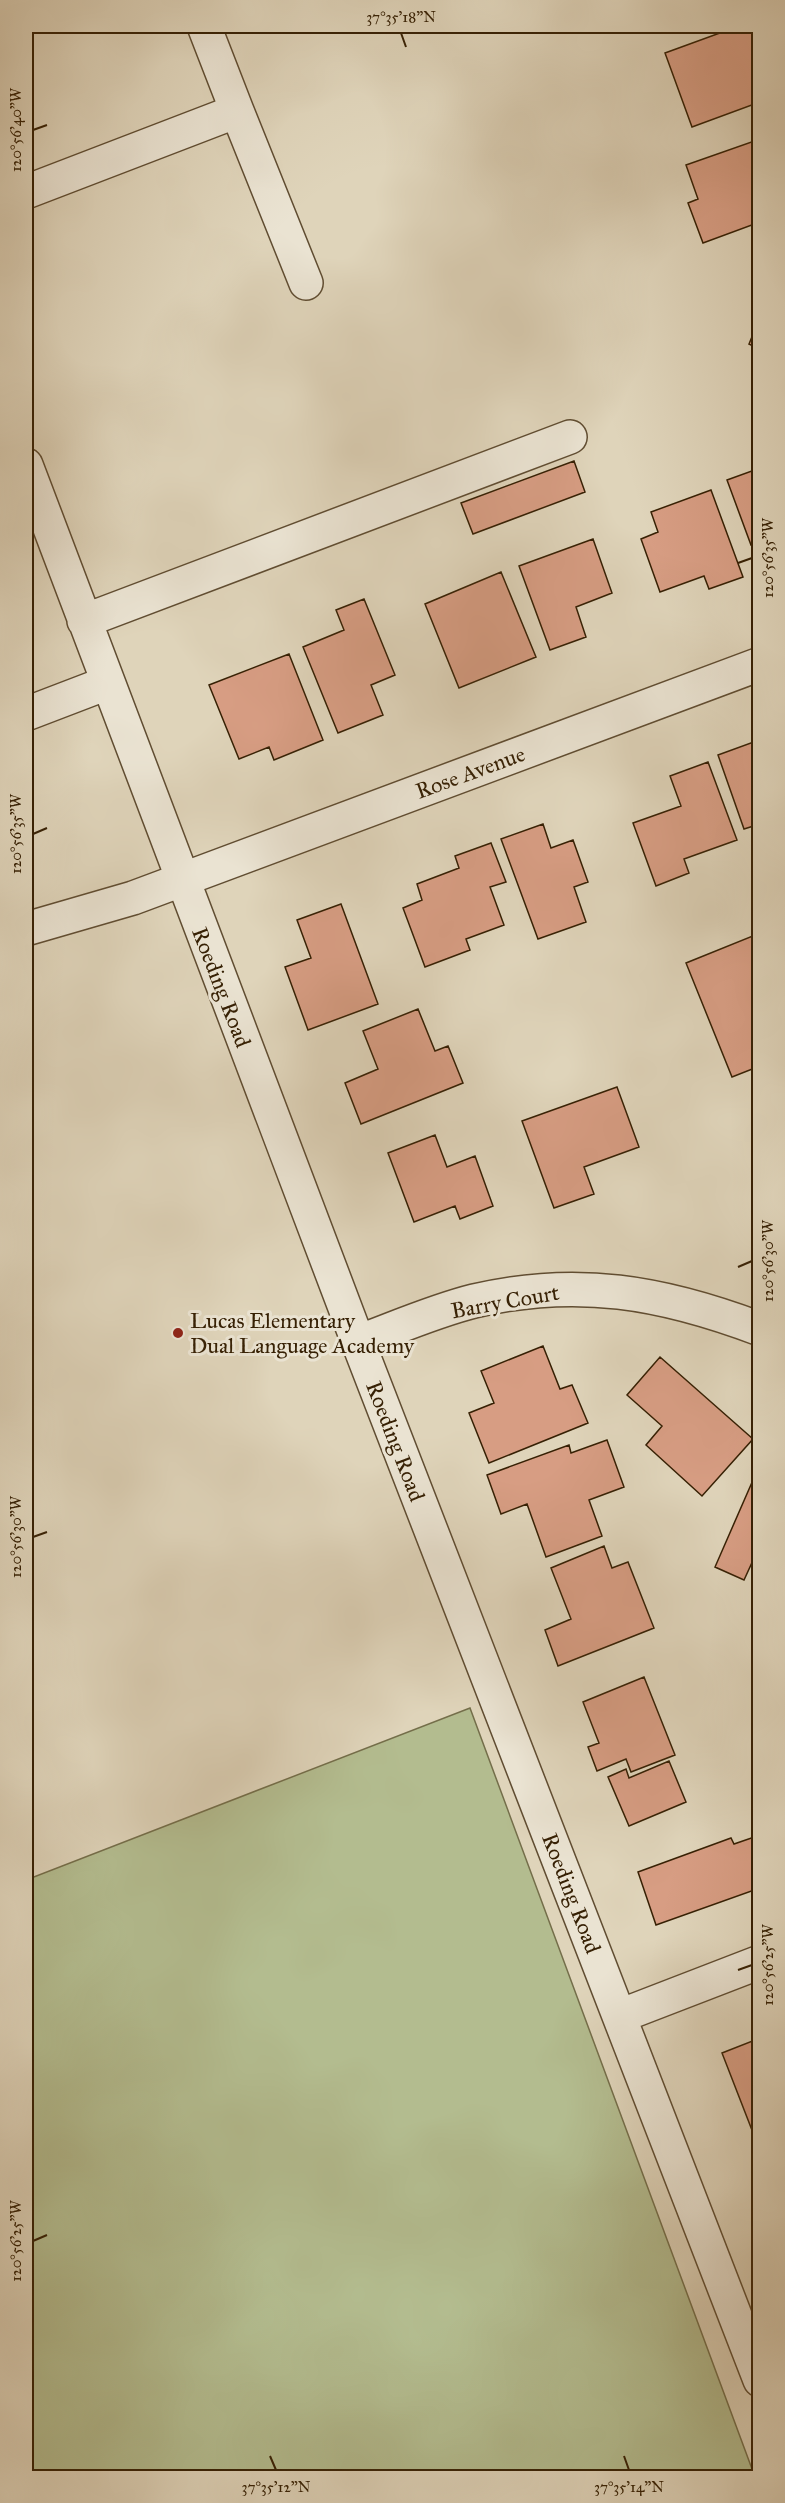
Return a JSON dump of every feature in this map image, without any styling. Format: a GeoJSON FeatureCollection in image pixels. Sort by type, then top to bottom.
{"type":"FeatureCollection","features":[{"type":"Feature","properties":{"kind":"street"},"geometry":{"type":"LineString","coordinates":[[204,26],[306,283]]}},
{"type":"Feature","properties":{"kind":"street"},"geometry":{"type":"LineString","coordinates":[[26,192],[237,111]]}},
{"type":"Feature","properties":{"kind":"street"},"geometry":{"type":"LineString","coordinates":[[84,621],[570,437]]}},
{"type":"Feature","properties":{"kind":"street","name":"Roeding Road"},"geometry":{"type":"LineString","coordinates":[[26,465],[358,1342],[759,2380]]}},
{"type":"Feature","properties":{"kind":"street","name":"Rose Avenue"},"geometry":{"type":"LineString","coordinates":[[26,929],[83,914],[181,879],[759,664]]}},
{"type":"Feature","properties":{"kind":"street"},"geometry":{"type":"LineString","coordinates":[[26,714],[107,683]]}},
{"type":"Feature","properties":{"kind":"street","name":"Barry Court"},"geometry":{"type":"LineString","coordinates":[[358,1342],[474,1302],[541,1290],[587,1289],[639,1293],[706,1308],[759,1329]]}},
{"type":"Feature","properties":{"kind":"street"},"geometry":{"type":"LineString","coordinates":[[620,2016],[759,1962]]}},
{"type":"Feature","properties":{"kind":"green space"},"geometry":{"type":"Polygon","coordinates":[[[470,1708],[755,2477],[26,2477],[26,1880],[470,1708]]]}},
{"type":"Feature","properties":{"kind":"building"},"geometry":{"type":"Polygon","coordinates":[[[739,26],[760,26],[760,102],[692,127],[665,53],[739,26]]]}},
{"type":"Feature","properties":{"kind":"building"},"geometry":{"type":"Polygon","coordinates":[[[760,139],[760,222],[703,243],[688,203],[698,199],[686,165],[760,139]]]}},
{"type":"Feature","properties":{"kind":"building"},"geometry":{"type":"Polygon","coordinates":[[[760,317],[760,349],[749,344],[760,317]]]}},
{"type":"Feature","properties":{"kind":"building"},"geometry":{"type":"Polygon","coordinates":[[[574,461],[585,492],[473,534],[461,503],[574,461]]]}},
{"type":"Feature","properties":{"kind":"building"},"geometry":{"type":"Polygon","coordinates":[[[760,468],[760,542],[751,545],[727,480],[760,468]]]}},
{"type":"Feature","properties":{"kind":"building"},"geometry":{"type":"Polygon","coordinates":[[[711,490],[743,577],[709,589],[704,576],[660,592],[641,539],[658,532],[651,512],[711,490]]]}},
{"type":"Feature","properties":{"kind":"building"},"geometry":{"type":"Polygon","coordinates":[[[593,539],[612,593],[576,607],[586,637],[550,650],[519,566],[593,539]]]}},
{"type":"Feature","properties":{"kind":"building"},"geometry":{"type":"Polygon","coordinates":[[[501,572],[536,657],[459,688],[425,604],[501,572]]]}},
{"type":"Feature","properties":{"kind":"building"},"geometry":{"type":"Polygon","coordinates":[[[364,599],[395,675],[371,685],[383,715],[338,733],[303,647],[344,630],[336,610],[364,599]]]}},
{"type":"Feature","properties":{"kind":"building"},"geometry":{"type":"Polygon","coordinates":[[[289,654],[323,740],[274,760],[269,747],[239,759],[209,685],[289,654]]]}},
{"type":"Feature","properties":{"kind":"building"},"geometry":{"type":"Polygon","coordinates":[[[759,740],[760,824],[744,829],[718,755],[759,740]]]}},
{"type":"Feature","properties":{"kind":"building"},"geometry":{"type":"Polygon","coordinates":[[[708,762],[737,840],[684,859],[689,873],[656,886],[633,823],[681,806],[670,776],[708,762]]]}},
{"type":"Feature","properties":{"kind":"building"},"geometry":{"type":"Polygon","coordinates":[[[543,824],[551,848],[573,840],[588,882],[574,887],[586,922],[538,939],[501,839],[543,824]]]}},
{"type":"Feature","properties":{"kind":"building"},"geometry":{"type":"Polygon","coordinates":[[[491,843],[506,882],[490,887],[504,925],[466,939],[470,950],[425,967],[403,908],[422,900],[417,884],[459,868],[455,856],[491,843]]]}},
{"type":"Feature","properties":{"kind":"building"},"geometry":{"type":"Polygon","coordinates":[[[341,904],[378,1004],[308,1030],[285,967],[311,958],[297,920],[341,904]]]}},
{"type":"Feature","properties":{"kind":"building"},"geometry":{"type":"Polygon","coordinates":[[[760,933],[760,1066],[732,1077],[686,963],[760,933]]]}},
{"type":"Feature","properties":{"kind":"building"},"geometry":{"type":"Polygon","coordinates":[[[418,1009],[435,1051],[448,1046],[463,1083],[361,1124],[345,1083],[378,1069],[363,1031],[418,1009]]]}},
{"type":"Feature","properties":{"kind":"building"},"geometry":{"type":"Polygon","coordinates":[[[617,1087],[639,1147],[584,1167],[594,1194],[554,1208],[522,1121],[617,1087]]]}},
{"type":"Feature","properties":{"kind":"building"},"geometry":{"type":"Polygon","coordinates":[[[435,1135],[447,1167],[475,1156],[493,1206],[460,1219],[455,1206],[414,1222],[388,1153],[435,1135]]]}},
{"type":"Feature","properties":{"kind":"building"},"geometry":{"type":"Polygon","coordinates":[[[543,1346],[560,1389],[572,1385],[588,1423],[489,1463],[469,1413],[494,1403],[481,1371],[543,1346]]]}},
{"type":"Feature","properties":{"kind":"building"},"geometry":{"type":"Polygon","coordinates":[[[660,1357],[753,1439],[702,1496],[646,1445],[662,1426],[627,1395],[660,1357]]]}},
{"type":"Feature","properties":{"kind":"building"},"geometry":{"type":"Polygon","coordinates":[[[607,1440],[624,1487],[589,1500],[602,1536],[546,1557],[527,1504],[501,1514],[487,1475],[569,1445],[571,1453],[607,1440]]]}},
{"type":"Feature","properties":{"kind":"building"},"geometry":{"type":"Polygon","coordinates":[[[760,1464],[760,1545],[744,1580],[715,1567],[760,1464]]]}},
{"type":"Feature","properties":{"kind":"building"},"geometry":{"type":"Polygon","coordinates":[[[604,1546],[612,1568],[628,1562],[654,1628],[558,1666],[545,1630],[571,1619],[551,1568],[604,1546]]]}},
{"type":"Feature","properties":{"kind":"building"},"geometry":{"type":"Polygon","coordinates":[[[644,1677],[675,1755],[631,1772],[626,1759],[597,1771],[588,1747],[599,1743],[583,1702],[644,1677]]]}},
{"type":"Feature","properties":{"kind":"building"},"geometry":{"type":"Polygon","coordinates":[[[669,1761],[686,1802],[629,1826],[608,1777],[626,1769],[629,1778],[669,1761]]]}},
{"type":"Feature","properties":{"kind":"building"},"geometry":{"type":"Polygon","coordinates":[[[760,1835],[760,1888],[656,1925],[638,1872],[731,1838],[734,1844],[760,1835]]]}},
{"type":"Feature","properties":{"kind":"building"},"geometry":{"type":"Polygon","coordinates":[[[760,2038],[760,2142],[757,2143],[722,2053],[760,2038]]]}},
{"type":"Feature","properties":{"kind":"place","name":"Lucas Elementary Dual Language Academy"},"geometry":{"type":"Point","coordinates":[178,1333]}}]}
